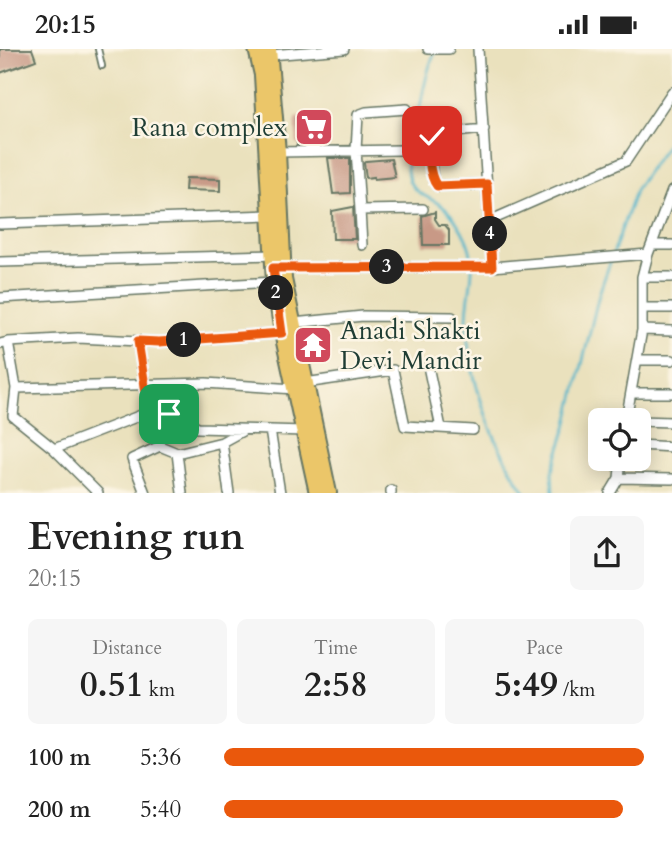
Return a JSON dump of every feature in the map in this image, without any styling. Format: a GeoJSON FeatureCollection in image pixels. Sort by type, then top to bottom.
{"type":"FeatureCollection","features":[{"type":"Feature","properties":{"kind":"main road"},"geometry":{"type":"LineString","coordinates":[[256,49],[262,75],[270,215],[288,328],[300,386],[329,493]]}},
{"type":"Feature","properties":{"kind":"main road"},"geometry":{"type":"LineString","coordinates":[[270,52],[278,152],[278,266]]}},
{"type":"Feature","properties":{"kind":"main road"},"geometry":{"type":"LineString","coordinates":[[300,386],[304,431],[317,493]]}},
{"type":"Feature","properties":{"kind":"street"},"geometry":{"type":"LineString","coordinates":[[270,52],[344,49]]}},
{"type":"Feature","properties":{"kind":"street"},"geometry":{"type":"LineString","coordinates":[[428,49],[446,49]]}},
{"type":"Feature","properties":{"kind":"street"},"geometry":{"type":"LineString","coordinates":[[478,49],[489,221],[488,267]]}},
{"type":"Feature","properties":{"kind":"street"},"geometry":{"type":"LineString","coordinates":[[489,221],[626,161],[672,92]]}},
{"type":"Feature","properties":{"kind":"street"},"geometry":{"type":"LineString","coordinates":[[362,245],[356,150],[358,115],[407,109]]}},
{"type":"Feature","properties":{"kind":"street"},"geometry":{"type":"LineString","coordinates":[[484,129],[436,134],[428,142],[433,179],[437,186],[487,184]]}},
{"type":"Feature","properties":{"kind":"street"},"geometry":{"type":"LineString","coordinates":[[278,152],[401,150]]}},
{"type":"Feature","properties":{"kind":"street"},"geometry":{"type":"LineString","coordinates":[[628,408],[642,330],[642,277],[671,194]]}},
{"type":"Feature","properties":{"kind":"street"},"geometry":{"type":"LineString","coordinates":[[360,210],[423,209]]}},
{"type":"Feature","properties":{"kind":"street"},"geometry":{"type":"LineString","coordinates":[[0,224],[270,215]]}},
{"type":"Feature","properties":{"kind":"street"},"geometry":{"type":"LineString","coordinates":[[661,223],[672,223]]}},
{"type":"Feature","properties":{"kind":"street"},"geometry":{"type":"LineString","coordinates":[[653,244],[672,245]]}},
{"type":"Feature","properties":{"kind":"street"},"geometry":{"type":"LineString","coordinates":[[0,262],[488,267],[648,254]]}},
{"type":"Feature","properties":{"kind":"street"},"geometry":{"type":"LineString","coordinates":[[0,298],[278,266]]}},
{"type":"Feature","properties":{"kind":"street"},"geometry":{"type":"LineString","coordinates":[[642,277],[672,277]]}},
{"type":"Feature","properties":{"kind":"street"},"geometry":{"type":"LineString","coordinates":[[642,308],[672,308]]}},
{"type":"Feature","properties":{"kind":"street"},"geometry":{"type":"LineString","coordinates":[[98,493],[54,449],[13,416],[16,388],[4,343],[78,338],[159,342],[288,328],[363,316],[452,317]]}},
{"type":"Feature","properties":{"kind":"street"},"geometry":{"type":"LineString","coordinates":[[642,330],[672,331]]}},
{"type":"Feature","properties":{"kind":"street"},"geometry":{"type":"LineString","coordinates":[[138,341],[149,412]]}},
{"type":"Feature","properties":{"kind":"street"},"geometry":{"type":"LineString","coordinates":[[638,360],[672,360]]}},
{"type":"Feature","properties":{"kind":"street"},"geometry":{"type":"LineString","coordinates":[[428,366],[441,428]]}},
{"type":"Feature","properties":{"kind":"street"},"geometry":{"type":"LineString","coordinates":[[16,388],[206,383],[300,386],[393,370],[405,426],[473,430]]}},
{"type":"Feature","properties":{"kind":"street"},"geometry":{"type":"LineString","coordinates":[[631,393],[672,393]]}},
{"type":"Feature","properties":{"kind":"street"},"geometry":{"type":"LineString","coordinates":[[54,449],[149,412],[169,414],[198,428],[304,431]]}},
{"type":"Feature","properties":{"kind":"street"},"geometry":{"type":"LineString","coordinates":[[651,421],[672,422]]}},
{"type":"Feature","properties":{"kind":"street"},"geometry":{"type":"LineString","coordinates":[[145,493],[132,459],[160,446],[177,453],[222,442],[244,430]]}},
{"type":"Feature","properties":{"kind":"street"},"geometry":{"type":"LineString","coordinates":[[270,431],[281,493]]}},
{"type":"Feature","properties":{"kind":"street"},"geometry":{"type":"LineString","coordinates":[[222,442],[229,493]]}},
{"type":"Feature","properties":{"kind":"street"},"geometry":{"type":"LineString","coordinates":[[651,446],[672,447]]}},
{"type":"Feature","properties":{"kind":"street"},"geometry":{"type":"LineString","coordinates":[[177,453],[182,493]]}},
{"type":"Feature","properties":{"kind":"street"},"geometry":{"type":"LineString","coordinates":[[610,493],[619,478],[620,471]]}},
{"type":"Feature","properties":{"kind":"street"},"geometry":{"type":"LineString","coordinates":[[619,478],[672,479]]}},
{"type":"Feature","properties":{"kind":"lane"},"geometry":{"type":"LineString","coordinates":[[98,49],[102,66]]}},
{"type":"Feature","properties":{"kind":"building"},"geometry":{"type":"Polygon","coordinates":[[[0,49],[32,49],[36,60],[0,73],[0,49]]]}},
{"type":"Feature","properties":{"kind":"building"},"geometry":{"type":"Polygon","coordinates":[[[316,115],[318,143],[297,145],[295,118],[316,115]]]}},
{"type":"Feature","properties":{"kind":"building"},"geometry":{"type":"Polygon","coordinates":[[[328,158],[350,158],[350,193],[333,194],[328,158]]]}},
{"type":"Feature","properties":{"kind":"building"},"geometry":{"type":"Polygon","coordinates":[[[391,159],[395,177],[366,178],[366,161],[391,159]]]}},
{"type":"Feature","properties":{"kind":"building"},"geometry":{"type":"Polygon","coordinates":[[[186,178],[220,179],[220,191],[185,190],[186,178]]]}},
{"type":"Feature","properties":{"kind":"building"},"geometry":{"type":"Polygon","coordinates":[[[353,207],[355,239],[333,239],[332,211],[353,207]]]}},
{"type":"Feature","properties":{"kind":"building"},"geometry":{"type":"Polygon","coordinates":[[[435,212],[439,225],[445,225],[449,230],[449,245],[423,245],[422,216],[435,212]]]}},
{"type":"Feature","properties":{"kind":"waterway"},"geometry":{"type":"LineString","coordinates":[[435,52],[408,149],[408,176],[417,191],[442,206],[451,215],[468,244],[472,258],[467,319],[471,363],[493,433],[526,493]]}},
{"type":"Feature","properties":{"kind":"waterway"},"geometry":{"type":"LineString","coordinates":[[553,493],[552,473],[567,427],[599,294],[636,188],[672,137]]}},
{"type":"Feature","properties":{"kind":"place","name":"Rana complex"},"geometry":{"type":"Point","coordinates":[314,127]}},
{"type":"Feature","properties":{"kind":"place","name":"Anadi Shakti Devi Mandir"},"geometry":{"type":"Point","coordinates":[313,345]}},
{"type":"Feature","properties":{"kind":"route"},"geometry":{"type":"LineString","coordinates":[[169,414],[149,412],[138,341],[159,342],[282,333],[273,268],[492,267],[487,184],[437,186],[433,179],[428,142],[432,136]]}}]}
